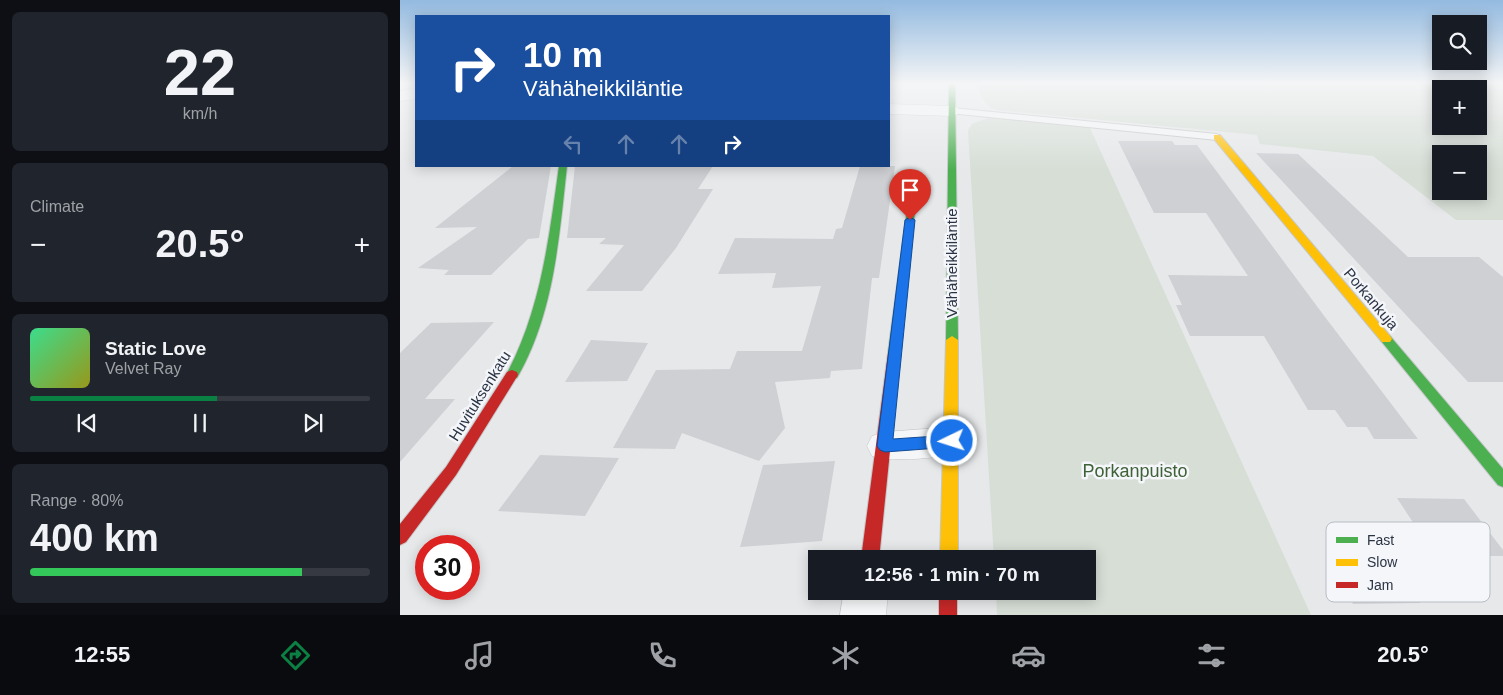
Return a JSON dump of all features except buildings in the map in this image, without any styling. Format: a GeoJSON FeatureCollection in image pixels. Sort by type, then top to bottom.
{"type":"FeatureCollection","features":[{"type":"Feature","properties":{"kind":"street","name":"Vähäheikkiläntie"},"geometry":{"type":"LineString","coordinates":[[949,550],[952,441],[952,113]]}},
{"type":"Feature","properties":{"kind":"street","name":"Porkankuja"},"geometry":{"type":"LineString","coordinates":[[1217,137],[1503,480]]}},
{"type":"Feature","properties":{"kind":"street","name":"Huvituksenkatu"},"geometry":{"type":"LineString","coordinates":[[400,537],[450,471],[524,356],[548,277],[563,167]]}},
{"type":"Feature","properties":{"kind":"street"},"geometry":{"type":"LineString","coordinates":[[871,550],[885,446],[914,182]]}},
{"type":"Feature","properties":{"kind":"street"},"geometry":{"type":"LineString","coordinates":[[885,446],[952,441]]}},
{"type":"Feature","properties":{"kind":"street"},"geometry":{"type":"LineString","coordinates":[[863,615],[865,600]]}},
{"type":"Feature","properties":{"kind":"street"},"geometry":{"type":"LineString","coordinates":[[948,600],[948,615]]}},
{"type":"Feature","properties":{"kind":"lane"},"geometry":{"type":"LineString","coordinates":[[969,113],[1217,137]]}},
{"type":"Feature","properties":{"kind":"green space"},"geometry":{"type":"Polygon","coordinates":[[[1025,113],[1432,113],[1432,135],[1487,135],[1487,113],[1503,113],[1503,220],[1456,220],[1373,156],[1260,144],[1257,135],[1025,113]]]}},
{"type":"Feature","properties":{"kind":"green space","name":"Porkanpuisto"},"geometry":{"type":"Polygon","coordinates":[[[994,116],[1155,132],[1090,128],[1311,615],[997,615],[996,600],[1096,600],[1096,550],[993,550],[968,130],[972,124],[994,116]]]}},
{"type":"Feature","properties":{"kind":"traffic: fast"},"geometry":{"type":"LineString","coordinates":[[952,113],[952,340]]}},
{"type":"Feature","properties":{"kind":"traffic: fast"},"geometry":{"type":"LineString","coordinates":[[512,375],[534,328],[542,301],[548,274],[563,167]]}},
{"type":"Feature","properties":{"kind":"traffic: fast"},"geometry":{"type":"LineString","coordinates":[[894,353],[914,182]]}},
{"type":"Feature","properties":{"kind":"traffic: fast"},"geometry":{"type":"LineString","coordinates":[[1386,339],[1503,480]]}},
{"type":"Feature","properties":{"kind":"traffic: slow"},"geometry":{"type":"LineString","coordinates":[[1217,137],[1386,339]]}},
{"type":"Feature","properties":{"kind":"traffic: slow"},"geometry":{"type":"LineString","coordinates":[[949,550],[952,340]]}},
{"type":"Feature","properties":{"kind":"traffic: jam"},"geometry":{"type":"LineString","coordinates":[[871,550],[894,353]]}},
{"type":"Feature","properties":{"kind":"traffic: jam"},"geometry":{"type":"LineString","coordinates":[[400,537],[451,471],[512,375]]}},
{"type":"Feature","properties":{"kind":"traffic: jam"},"geometry":{"type":"LineString","coordinates":[[948,600],[948,615]]}},
{"type":"Feature","properties":{"kind":"route"},"geometry":{"type":"LineString","coordinates":[[910,220],[885,446],[952,441]]}}]}
